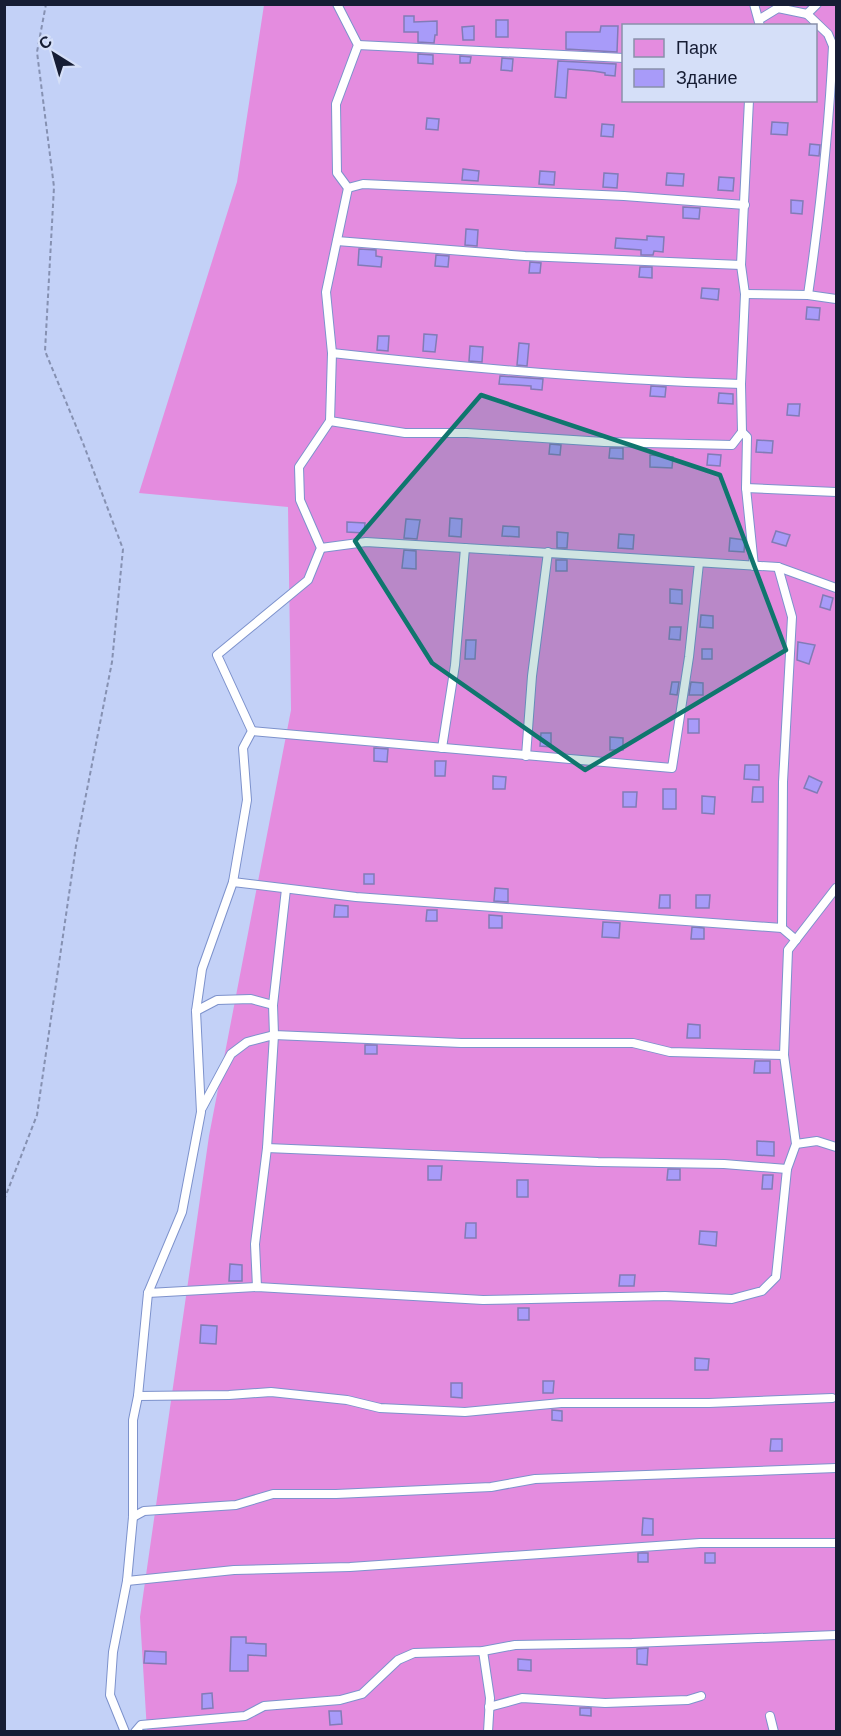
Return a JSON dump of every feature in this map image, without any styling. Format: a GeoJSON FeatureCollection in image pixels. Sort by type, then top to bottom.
{"type":"FeatureCollection","features":[{"type":"Feature","properties":{"kind":"lane"},"geometry":{"type":"LineString","coordinates":[[252,731],[217,655],[308,580],[321,548],[300,500],[299,467],[330,421],[332,353],[326,292],[348,189],[337,173],[336,104],[358,45],[337,4]]}},
{"type":"Feature","properties":{"kind":"lane"},"geometry":{"type":"LineString","coordinates":[[754,4],[760,22],[778,8],[807,14],[828,34],[833,46],[821,206],[808,295]]}},
{"type":"Feature","properties":{"kind":"lane"},"geometry":{"type":"LineString","coordinates":[[807,14],[818,4]]}},
{"type":"Feature","properties":{"kind":"lane"},"geometry":{"type":"LineString","coordinates":[[358,45],[622,58]]}},
{"type":"Feature","properties":{"kind":"lane"},"geometry":{"type":"LineString","coordinates":[[330,421],[405,433],[467,433],[604,442],[732,445],[742,432],[741,384],[745,294],[741,265],[749,102]]}},
{"type":"Feature","properties":{"kind":"lane"},"geometry":{"type":"LineString","coordinates":[[348,189],[363,184],[624,196],[745,205]]}},
{"type":"Feature","properties":{"kind":"lane"},"geometry":{"type":"LineString","coordinates":[[337,241],[525,256],[741,265]]}},
{"type":"Feature","properties":{"kind":"lane"},"geometry":{"type":"LineString","coordinates":[[745,294],[808,295],[837,299]]}},
{"type":"Feature","properties":{"kind":"lane"},"geometry":{"type":"LineString","coordinates":[[332,353],[404,361],[680,382],[741,384]]}},
{"type":"Feature","properties":{"kind":"lane"},"geometry":{"type":"LineString","coordinates":[[742,432],[747,437],[746,488],[754,566]]}},
{"type":"Feature","properties":{"kind":"lane"},"geometry":{"type":"LineString","coordinates":[[746,488],[837,492]]}},
{"type":"Feature","properties":{"kind":"lane"},"geometry":{"type":"LineString","coordinates":[[321,548],[366,542],[778,567],[837,588]]}},
{"type":"Feature","properties":{"kind":"lane"},"geometry":{"type":"LineString","coordinates":[[442,748],[455,665],[465,548]]}},
{"type":"Feature","properties":{"kind":"lane"},"geometry":{"type":"LineString","coordinates":[[526,756],[532,676],[548,552]]}},
{"type":"Feature","properties":{"kind":"lane"},"geometry":{"type":"LineString","coordinates":[[252,731],[672,768],[689,657],[699,563]]}},
{"type":"Feature","properties":{"kind":"lane"},"geometry":{"type":"LineString","coordinates":[[778,567],[792,617],[783,782],[782,928]]}},
{"type":"Feature","properties":{"kind":"lane"},"geometry":{"type":"LineString","coordinates":[[125,1731],[110,1695],[113,1652],[127,1581],[133,1517],[133,1420],[138,1396],[148,1293],[182,1212],[201,1109],[196,1011],[202,969],[233,882],[247,800],[243,748],[252,731]]}},
{"type":"Feature","properties":{"kind":"lane"},"geometry":{"type":"LineString","coordinates":[[233,882],[356,897],[782,928],[796,940]]}},
{"type":"Feature","properties":{"kind":"lane"},"geometry":{"type":"LineString","coordinates":[[148,1293],[257,1287],[483,1300],[665,1296],[732,1299],[762,1291],[776,1277],[787,1168],[796,1144],[784,1055],[788,950],[837,888]]}},
{"type":"Feature","properties":{"kind":"lane"},"geometry":{"type":"LineString","coordinates":[[257,1287],[255,1244],[267,1148],[274,1035],[273,1005],[286,889]]}},
{"type":"Feature","properties":{"kind":"lane"},"geometry":{"type":"LineString","coordinates":[[196,1011],[217,1000],[251,999],[273,1005]]}},
{"type":"Feature","properties":{"kind":"lane"},"geometry":{"type":"LineString","coordinates":[[201,1109],[231,1054],[247,1042],[274,1035],[461,1043],[633,1043],[670,1052],[784,1055]]}},
{"type":"Feature","properties":{"kind":"lane"},"geometry":{"type":"LineString","coordinates":[[796,1144],[817,1141],[837,1147]]}},
{"type":"Feature","properties":{"kind":"lane"},"geometry":{"type":"LineString","coordinates":[[267,1148],[787,1168]]}},
{"type":"Feature","properties":{"kind":"lane"},"geometry":{"type":"LineString","coordinates":[[138,1396],[271,1392],[347,1400],[380,1408],[465,1412],[561,1403],[710,1403],[832,1398]]}},
{"type":"Feature","properties":{"kind":"lane"},"geometry":{"type":"LineString","coordinates":[[133,1517],[144,1511],[236,1505],[273,1494],[336,1494],[491,1486],[536,1479],[837,1468]]}},
{"type":"Feature","properties":{"kind":"lane"},"geometry":{"type":"LineString","coordinates":[[127,1581],[234,1570],[350,1567],[700,1543],[837,1543]]}},
{"type":"Feature","properties":{"kind":"lane"},"geometry":{"type":"LineString","coordinates":[[135,1731],[141,1725],[245,1716],[264,1707],[340,1700],[363,1694],[398,1660],[414,1653],[483,1651],[515,1644],[632,1643],[837,1635]]}},
{"type":"Feature","properties":{"kind":"lane"},"geometry":{"type":"LineString","coordinates":[[483,1651],[490,1698],[488,1731]]}},
{"type":"Feature","properties":{"kind":"lane"},"geometry":{"type":"LineString","coordinates":[[489,1707],[522,1698],[605,1703],[688,1700],[701,1696]]}},
{"type":"Feature","properties":{"kind":"lane"},"geometry":{"type":"LineString","coordinates":[[770,1716],[774,1731]]}},
{"type":"Feature","properties":{"kind":"path"},"geometry":{"type":"LineString","coordinates":[[4,1200],[37,1115],[76,846],[111,662],[123,549],[83,442],[45,351],[54,187],[37,52],[46,4]]}},
{"type":"Feature","properties":{"kind":"highlighted area"},"geometry":{"type":"Polygon","coordinates":[[[481,395],[720,475],[786,650],[585,770],[432,663],[355,541],[481,395]]]}},
{"type":"Feature","properties":{"kind":"green space"},"geometry":{"type":"Polygon","coordinates":[[[264,5],[836,5],[836,1731],[147,1731],[140,1617],[209,1136],[291,710],[288,507],[139,493],[237,182],[264,5]]]}},
{"type":"Feature","properties":{"kind":"building"},"geometry":{"type":"Polygon","coordinates":[[[404,16],[414,16],[414,22],[437,21],[437,35],[435,35],[434,43],[418,42],[418,32],[404,32],[404,16]]]}},
{"type":"Feature","properties":{"kind":"building"},"geometry":{"type":"Polygon","coordinates":[[[496,20],[508,20],[508,37],[496,37],[496,20]]]}},
{"type":"Feature","properties":{"kind":"building"},"geometry":{"type":"Polygon","coordinates":[[[474,26],[474,40],[463,40],[462,27],[474,26]]]}},
{"type":"Feature","properties":{"kind":"building"},"geometry":{"type":"Polygon","coordinates":[[[601,26],[618,26],[617,52],[566,49],[566,32],[600,32],[601,26]]]}},
{"type":"Feature","properties":{"kind":"building"},"geometry":{"type":"Polygon","coordinates":[[[418,54],[433,55],[433,64],[418,63],[418,54]]]}},
{"type":"Feature","properties":{"kind":"building"},"geometry":{"type":"Polygon","coordinates":[[[460,56],[471,57],[470,63],[460,63],[460,56]]]}},
{"type":"Feature","properties":{"kind":"building"},"geometry":{"type":"Polygon","coordinates":[[[502,58],[513,59],[512,71],[501,70],[502,58]]]}},
{"type":"Feature","properties":{"kind":"building"},"geometry":{"type":"Polygon","coordinates":[[[558,61],[616,64],[615,76],[568,69],[566,98],[555,97],[558,61]]]}},
{"type":"Feature","properties":{"kind":"building"},"geometry":{"type":"Polygon","coordinates":[[[427,118],[439,119],[438,130],[426,129],[427,118]]]}},
{"type":"Feature","properties":{"kind":"building"},"geometry":{"type":"Polygon","coordinates":[[[772,122],[788,123],[787,135],[771,134],[772,122]]]}},
{"type":"Feature","properties":{"kind":"building"},"geometry":{"type":"Polygon","coordinates":[[[602,124],[614,125],[613,137],[601,136],[602,124]]]}},
{"type":"Feature","properties":{"kind":"building"},"geometry":{"type":"Polygon","coordinates":[[[810,144],[820,145],[819,156],[809,155],[810,144]]]}},
{"type":"Feature","properties":{"kind":"building"},"geometry":{"type":"Polygon","coordinates":[[[463,169],[479,171],[478,181],[462,180],[463,169]]]}},
{"type":"Feature","properties":{"kind":"building"},"geometry":{"type":"Polygon","coordinates":[[[540,171],[555,172],[554,185],[539,184],[540,171]]]}},
{"type":"Feature","properties":{"kind":"building"},"geometry":{"type":"Polygon","coordinates":[[[604,173],[618,174],[617,188],[603,187],[604,173]]]}},
{"type":"Feature","properties":{"kind":"building"},"geometry":{"type":"Polygon","coordinates":[[[667,173],[684,174],[683,186],[666,185],[667,173]]]}},
{"type":"Feature","properties":{"kind":"building"},"geometry":{"type":"Polygon","coordinates":[[[719,177],[734,178],[733,191],[718,190],[719,177]]]}},
{"type":"Feature","properties":{"kind":"building"},"geometry":{"type":"Polygon","coordinates":[[[791,200],[803,201],[802,214],[791,213],[791,200]]]}},
{"type":"Feature","properties":{"kind":"building"},"geometry":{"type":"Polygon","coordinates":[[[683,207],[700,208],[699,219],[683,218],[683,207]]]}},
{"type":"Feature","properties":{"kind":"building"},"geometry":{"type":"Polygon","coordinates":[[[466,229],[478,230],[477,246],[465,245],[466,229]]]}},
{"type":"Feature","properties":{"kind":"building"},"geometry":{"type":"Polygon","coordinates":[[[647,236],[664,237],[663,252],[654,251],[653,255],[641,255],[641,250],[615,248],[616,238],[647,240],[647,236]]]}},
{"type":"Feature","properties":{"kind":"building"},"geometry":{"type":"Polygon","coordinates":[[[359,249],[376,250],[376,256],[382,257],[381,267],[358,265],[359,249]]]}},
{"type":"Feature","properties":{"kind":"building"},"geometry":{"type":"Polygon","coordinates":[[[436,255],[449,256],[448,267],[435,266],[436,255]]]}},
{"type":"Feature","properties":{"kind":"building"},"geometry":{"type":"Polygon","coordinates":[[[530,262],[541,263],[540,273],[529,273],[530,262]]]}},
{"type":"Feature","properties":{"kind":"building"},"geometry":{"type":"Polygon","coordinates":[[[640,267],[652,267],[652,278],[639,277],[640,267]]]}},
{"type":"Feature","properties":{"kind":"building"},"geometry":{"type":"Polygon","coordinates":[[[702,288],[719,289],[718,300],[701,298],[702,288]]]}},
{"type":"Feature","properties":{"kind":"building"},"geometry":{"type":"Polygon","coordinates":[[[807,307],[820,308],[819,320],[806,319],[807,307]]]}},
{"type":"Feature","properties":{"kind":"building"},"geometry":{"type":"Polygon","coordinates":[[[424,334],[437,335],[435,352],[423,351],[424,334]]]}},
{"type":"Feature","properties":{"kind":"building"},"geometry":{"type":"Polygon","coordinates":[[[378,336],[389,336],[388,351],[377,350],[378,336]]]}},
{"type":"Feature","properties":{"kind":"building"},"geometry":{"type":"Polygon","coordinates":[[[519,343],[529,344],[527,366],[517,365],[519,343]]]}},
{"type":"Feature","properties":{"kind":"building"},"geometry":{"type":"Polygon","coordinates":[[[470,346],[483,347],[482,362],[469,361],[470,346]]]}},
{"type":"Feature","properties":{"kind":"building"},"geometry":{"type":"Polygon","coordinates":[[[500,376],[543,379],[542,390],[531,389],[531,386],[499,384],[500,376]]]}},
{"type":"Feature","properties":{"kind":"building"},"geometry":{"type":"Polygon","coordinates":[[[651,386],[666,387],[665,397],[650,396],[651,386]]]}},
{"type":"Feature","properties":{"kind":"building"},"geometry":{"type":"Polygon","coordinates":[[[719,393],[733,394],[733,404],[718,403],[719,393]]]}},
{"type":"Feature","properties":{"kind":"building"},"geometry":{"type":"Polygon","coordinates":[[[788,404],[800,404],[799,416],[787,415],[788,404]]]}},
{"type":"Feature","properties":{"kind":"building"},"geometry":{"type":"Polygon","coordinates":[[[757,440],[773,441],[772,453],[756,452],[757,440]]]}},
{"type":"Feature","properties":{"kind":"building"},"geometry":{"type":"Polygon","coordinates":[[[550,444],[561,445],[560,455],[549,454],[550,444]]]}},
{"type":"Feature","properties":{"kind":"building"},"geometry":{"type":"Polygon","coordinates":[[[610,448],[623,448],[623,459],[609,458],[610,448]]]}},
{"type":"Feature","properties":{"kind":"building"},"geometry":{"type":"Polygon","coordinates":[[[708,454],[721,455],[720,466],[707,465],[708,454]]]}},
{"type":"Feature","properties":{"kind":"building"},"geometry":{"type":"Polygon","coordinates":[[[650,455],[673,457],[672,468],[650,467],[650,455]]]}},
{"type":"Feature","properties":{"kind":"building"},"geometry":{"type":"Polygon","coordinates":[[[450,518],[462,519],[461,537],[449,536],[450,518]]]}},
{"type":"Feature","properties":{"kind":"building"},"geometry":{"type":"Polygon","coordinates":[[[406,519],[420,520],[417,539],[404,538],[406,519]]]}},
{"type":"Feature","properties":{"kind":"building"},"geometry":{"type":"Polygon","coordinates":[[[347,522],[365,523],[364,533],[347,532],[347,522]]]}},
{"type":"Feature","properties":{"kind":"building"},"geometry":{"type":"Polygon","coordinates":[[[503,526],[519,527],[519,537],[502,536],[503,526]]]}},
{"type":"Feature","properties":{"kind":"building"},"geometry":{"type":"Polygon","coordinates":[[[776,531],[790,535],[786,546],[772,542],[776,531]]]}},
{"type":"Feature","properties":{"kind":"building"},"geometry":{"type":"Polygon","coordinates":[[[557,532],[568,533],[567,548],[557,548],[557,532]]]}},
{"type":"Feature","properties":{"kind":"building"},"geometry":{"type":"Polygon","coordinates":[[[619,534],[634,535],[633,549],[618,548],[619,534]]]}},
{"type":"Feature","properties":{"kind":"building"},"geometry":{"type":"Polygon","coordinates":[[[730,538],[745,540],[744,552],[729,551],[730,538]]]}},
{"type":"Feature","properties":{"kind":"building"},"geometry":{"type":"Polygon","coordinates":[[[404,550],[416,551],[416,569],[402,568],[404,550]]]}},
{"type":"Feature","properties":{"kind":"building"},"geometry":{"type":"Polygon","coordinates":[[[556,560],[567,560],[567,571],[556,571],[556,560]]]}},
{"type":"Feature","properties":{"kind":"building"},"geometry":{"type":"Polygon","coordinates":[[[670,589],[682,590],[682,604],[670,603],[670,589]]]}},
{"type":"Feature","properties":{"kind":"building"},"geometry":{"type":"Polygon","coordinates":[[[823,595],[833,598],[830,610],[820,607],[823,595]]]}},
{"type":"Feature","properties":{"kind":"building"},"geometry":{"type":"Polygon","coordinates":[[[701,615],[713,616],[713,628],[700,627],[701,615]]]}},
{"type":"Feature","properties":{"kind":"building"},"geometry":{"type":"Polygon","coordinates":[[[670,627],[681,627],[680,640],[669,639],[670,627]]]}},
{"type":"Feature","properties":{"kind":"building"},"geometry":{"type":"Polygon","coordinates":[[[466,640],[476,640],[475,659],[465,659],[466,640]]]}},
{"type":"Feature","properties":{"kind":"building"},"geometry":{"type":"Polygon","coordinates":[[[798,642],[815,645],[809,664],[797,660],[798,642]]]}},
{"type":"Feature","properties":{"kind":"building"},"geometry":{"type":"Polygon","coordinates":[[[702,649],[712,649],[712,659],[702,659],[702,649]]]}},
{"type":"Feature","properties":{"kind":"building"},"geometry":{"type":"Polygon","coordinates":[[[672,682],[679,682],[677,695],[670,694],[672,682]]]}},
{"type":"Feature","properties":{"kind":"building"},"geometry":{"type":"Polygon","coordinates":[[[691,682],[703,683],[703,695],[689,695],[691,682]]]}},
{"type":"Feature","properties":{"kind":"building"},"geometry":{"type":"Polygon","coordinates":[[[688,719],[699,719],[699,733],[688,733],[688,719]]]}},
{"type":"Feature","properties":{"kind":"building"},"geometry":{"type":"Polygon","coordinates":[[[541,733],[551,733],[551,747],[540,746],[541,733]]]}},
{"type":"Feature","properties":{"kind":"building"},"geometry":{"type":"Polygon","coordinates":[[[610,737],[623,738],[623,750],[610,750],[610,737]]]}},
{"type":"Feature","properties":{"kind":"building"},"geometry":{"type":"Polygon","coordinates":[[[374,748],[388,749],[387,762],[374,761],[374,748]]]}},
{"type":"Feature","properties":{"kind":"building"},"geometry":{"type":"Polygon","coordinates":[[[435,761],[446,761],[445,776],[435,776],[435,761]]]}},
{"type":"Feature","properties":{"kind":"building"},"geometry":{"type":"Polygon","coordinates":[[[745,765],[759,765],[759,780],[744,779],[745,765]]]}},
{"type":"Feature","properties":{"kind":"building"},"geometry":{"type":"Polygon","coordinates":[[[493,776],[506,777],[505,789],[493,789],[493,776]]]}},
{"type":"Feature","properties":{"kind":"building"},"geometry":{"type":"Polygon","coordinates":[[[809,776],[822,782],[817,793],[804,788],[809,776]]]}},
{"type":"Feature","properties":{"kind":"building"},"geometry":{"type":"Polygon","coordinates":[[[753,787],[763,787],[763,802],[752,802],[753,787]]]}},
{"type":"Feature","properties":{"kind":"building"},"geometry":{"type":"Polygon","coordinates":[[[663,789],[676,789],[676,809],[663,809],[663,789]]]}},
{"type":"Feature","properties":{"kind":"building"},"geometry":{"type":"Polygon","coordinates":[[[623,792],[637,792],[636,807],[623,807],[623,792]]]}},
{"type":"Feature","properties":{"kind":"building"},"geometry":{"type":"Polygon","coordinates":[[[702,796],[715,797],[714,814],[702,813],[702,796]]]}},
{"type":"Feature","properties":{"kind":"building"},"geometry":{"type":"Polygon","coordinates":[[[364,874],[374,874],[374,884],[364,884],[364,874]]]}},
{"type":"Feature","properties":{"kind":"building"},"geometry":{"type":"Polygon","coordinates":[[[495,888],[508,889],[508,902],[494,901],[495,888]]]}},
{"type":"Feature","properties":{"kind":"building"},"geometry":{"type":"Polygon","coordinates":[[[660,895],[670,895],[670,908],[659,908],[660,895]]]}},
{"type":"Feature","properties":{"kind":"building"},"geometry":{"type":"Polygon","coordinates":[[[696,895],[710,895],[709,908],[696,908],[696,895]]]}},
{"type":"Feature","properties":{"kind":"building"},"geometry":{"type":"Polygon","coordinates":[[[335,905],[348,906],[348,917],[334,917],[335,905]]]}},
{"type":"Feature","properties":{"kind":"building"},"geometry":{"type":"Polygon","coordinates":[[[427,910],[437,910],[437,921],[426,921],[427,910]]]}},
{"type":"Feature","properties":{"kind":"building"},"geometry":{"type":"Polygon","coordinates":[[[489,915],[502,916],[502,928],[489,928],[489,915]]]}},
{"type":"Feature","properties":{"kind":"building"},"geometry":{"type":"Polygon","coordinates":[[[603,922],[620,923],[619,938],[602,937],[603,922]]]}},
{"type":"Feature","properties":{"kind":"building"},"geometry":{"type":"Polygon","coordinates":[[[692,927],[704,928],[704,939],[691,939],[692,927]]]}},
{"type":"Feature","properties":{"kind":"building"},"geometry":{"type":"Polygon","coordinates":[[[688,1024],[700,1025],[700,1038],[687,1038],[688,1024]]]}},
{"type":"Feature","properties":{"kind":"building"},"geometry":{"type":"Polygon","coordinates":[[[365,1045],[377,1045],[377,1054],[365,1054],[365,1045]]]}},
{"type":"Feature","properties":{"kind":"building"},"geometry":{"type":"Polygon","coordinates":[[[755,1061],[770,1061],[770,1073],[754,1073],[755,1061]]]}},
{"type":"Feature","properties":{"kind":"building"},"geometry":{"type":"Polygon","coordinates":[[[757,1141],[774,1142],[774,1156],[757,1155],[757,1141]]]}},
{"type":"Feature","properties":{"kind":"building"},"geometry":{"type":"Polygon","coordinates":[[[428,1166],[442,1166],[441,1180],[428,1180],[428,1166]]]}},
{"type":"Feature","properties":{"kind":"building"},"geometry":{"type":"Polygon","coordinates":[[[668,1169],[680,1169],[680,1180],[667,1180],[668,1169]]]}},
{"type":"Feature","properties":{"kind":"building"},"geometry":{"type":"Polygon","coordinates":[[[763,1175],[773,1175],[772,1189],[762,1189],[763,1175]]]}},
{"type":"Feature","properties":{"kind":"building"},"geometry":{"type":"Polygon","coordinates":[[[517,1180],[528,1180],[528,1197],[517,1197],[517,1180]]]}},
{"type":"Feature","properties":{"kind":"building"},"geometry":{"type":"Polygon","coordinates":[[[466,1223],[476,1223],[476,1238],[465,1238],[466,1223]]]}},
{"type":"Feature","properties":{"kind":"building"},"geometry":{"type":"Polygon","coordinates":[[[700,1231],[717,1232],[716,1246],[699,1244],[700,1231]]]}},
{"type":"Feature","properties":{"kind":"building"},"geometry":{"type":"Polygon","coordinates":[[[230,1264],[242,1265],[242,1281],[229,1281],[230,1264]]]}},
{"type":"Feature","properties":{"kind":"building"},"geometry":{"type":"Polygon","coordinates":[[[620,1275],[635,1275],[634,1286],[619,1286],[620,1275]]]}},
{"type":"Feature","properties":{"kind":"building"},"geometry":{"type":"Polygon","coordinates":[[[518,1308],[529,1308],[529,1320],[518,1320],[518,1308]]]}},
{"type":"Feature","properties":{"kind":"building"},"geometry":{"type":"Polygon","coordinates":[[[201,1325],[217,1326],[216,1344],[200,1343],[201,1325]]]}},
{"type":"Feature","properties":{"kind":"building"},"geometry":{"type":"Polygon","coordinates":[[[695,1358],[709,1359],[708,1370],[695,1370],[695,1358]]]}},
{"type":"Feature","properties":{"kind":"building"},"geometry":{"type":"Polygon","coordinates":[[[543,1381],[554,1381],[553,1393],[543,1393],[543,1381]]]}},
{"type":"Feature","properties":{"kind":"building"},"geometry":{"type":"Polygon","coordinates":[[[451,1383],[462,1383],[462,1398],[451,1397],[451,1383]]]}},
{"type":"Feature","properties":{"kind":"building"},"geometry":{"type":"Polygon","coordinates":[[[552,1410],[562,1411],[562,1421],[552,1420],[552,1410]]]}},
{"type":"Feature","properties":{"kind":"building"},"geometry":{"type":"Polygon","coordinates":[[[771,1439],[782,1439],[782,1451],[770,1451],[771,1439]]]}},
{"type":"Feature","properties":{"kind":"building"},"geometry":{"type":"Polygon","coordinates":[[[643,1518],[653,1519],[653,1535],[642,1535],[643,1518]]]}},
{"type":"Feature","properties":{"kind":"building"},"geometry":{"type":"Polygon","coordinates":[[[638,1553],[648,1553],[648,1562],[638,1562],[638,1553]]]}},
{"type":"Feature","properties":{"kind":"building"},"geometry":{"type":"Polygon","coordinates":[[[705,1553],[715,1553],[715,1563],[705,1563],[705,1553]]]}},
{"type":"Feature","properties":{"kind":"building"},"geometry":{"type":"Polygon","coordinates":[[[231,1637],[246,1637],[246,1643],[266,1644],[266,1656],[248,1655],[248,1671],[230,1671],[231,1637]]]}},
{"type":"Feature","properties":{"kind":"building"},"geometry":{"type":"Polygon","coordinates":[[[648,1648],[647,1665],[637,1664],[637,1649],[648,1648]]]}},
{"type":"Feature","properties":{"kind":"building"},"geometry":{"type":"Polygon","coordinates":[[[145,1651],[166,1652],[166,1664],[144,1663],[145,1651]]]}},
{"type":"Feature","properties":{"kind":"building"},"geometry":{"type":"Polygon","coordinates":[[[518,1659],[531,1660],[531,1671],[518,1670],[518,1659]]]}},
{"type":"Feature","properties":{"kind":"building"},"geometry":{"type":"Polygon","coordinates":[[[212,1693],[213,1708],[202,1709],[202,1694],[212,1693]]]}},
{"type":"Feature","properties":{"kind":"building"},"geometry":{"type":"Polygon","coordinates":[[[580,1708],[591,1708],[591,1716],[580,1715],[580,1708]]]}},
{"type":"Feature","properties":{"kind":"building"},"geometry":{"type":"Polygon","coordinates":[[[329,1711],[341,1711],[342,1724],[330,1725],[329,1711]]]}}]}
